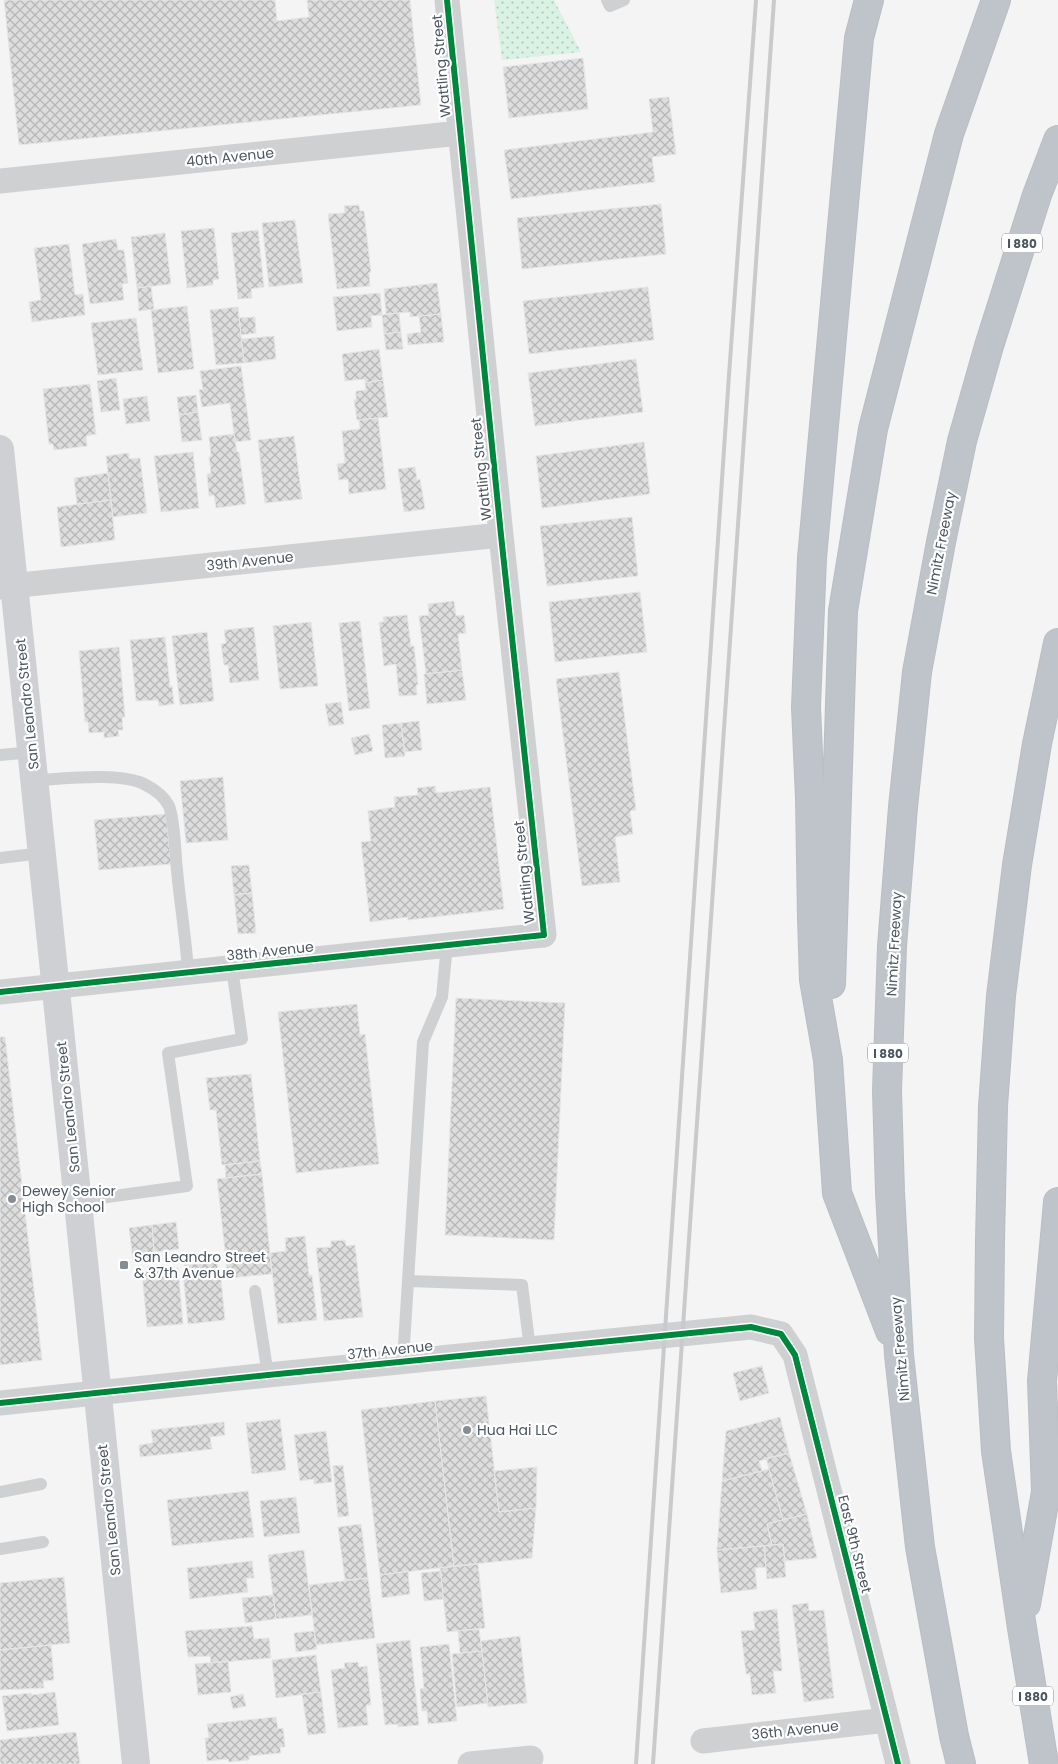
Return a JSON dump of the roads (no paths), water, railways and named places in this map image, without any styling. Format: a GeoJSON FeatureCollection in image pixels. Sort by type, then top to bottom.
{"type":"FeatureCollection","features":[{"type":"Feature","properties":{"kind":"highway"},"geometry":{"type":"LineString","coordinates":[[869,0],[859,38],[812,558],[806,707],[814,980],[828,1060],[837,1193],[899,1355]]}},
{"type":"Feature","properties":{"kind":"highway"},"geometry":{"type":"LineString","coordinates":[[828,1060],[839,782],[843,611],[873,429],[949,134],[996,0]]}},
{"type":"Feature","properties":{"kind":"highway","name":"Nimitz Freeway"},"geometry":{"type":"LineString","coordinates":[[961,1764],[954,1736],[920,1547],[899,1355],[890,1192],[887,1091],[892,946],[903,807],[917,672],[939,551],[962,440],[989,346],[1037,195],[1058,140]]}},
{"type":"Feature","properties":{"kind":"highway","name":"I 880"},"geometry":{"type":"LineString","coordinates":[[1044,1764],[996,1451],[989,1338],[993,1106],[1001,996],[1017,865],[1037,744],[1058,643]]}},
{"type":"Feature","properties":{"kind":"highway"},"geometry":{"type":"LineString","coordinates":[[1022,1628],[1046,1492],[1042,1381],[1058,1202]]}},
{"type":"Feature","properties":{"kind":"main road","name":"San Leandro Street"},"geometry":{"type":"LineString","coordinates":[[0,450],[7,586],[32,752],[136,1764]]}},
{"type":"Feature","properties":{"kind":"street","name":"Wattling Street"},"geometry":{"type":"LineString","coordinates":[[447,0],[501,536],[544,935]]}},
{"type":"Feature","properties":{"kind":"street","name":"40th Avenue"},"geometry":{"type":"LineString","coordinates":[[0,181],[460,133]]}},
{"type":"Feature","properties":{"kind":"street","name":"39th Avenue"},"geometry":{"type":"LineString","coordinates":[[7,586],[501,536]]}},
{"type":"Feature","properties":{"kind":"street","name":"38th Avenue"},"geometry":{"type":"LineString","coordinates":[[0,992],[544,935]]}},
{"type":"Feature","properties":{"kind":"street","name":"37th Avenue"},"geometry":{"type":"LineString","coordinates":[[0,1403],[268,1374],[751,1327],[781,1334]]}},
{"type":"Feature","properties":{"kind":"street","name":"East 9th Street"},"geometry":{"type":"LineString","coordinates":[[781,1334],[795,1355],[898,1764]]}},
{"type":"Feature","properties":{"kind":"street","name":"36th Avenue"},"geometry":{"type":"LineString","coordinates":[[703,1741],[887,1720]]}},
{"type":"Feature","properties":{"kind":"street"},"geometry":{"type":"LineString","coordinates":[[470,1764],[531,1758]]}},
{"type":"Feature","properties":{"kind":"lane"},"geometry":{"type":"LineString","coordinates":[[607,0],[610,6],[624,0]]}},
{"type":"Feature","properties":{"kind":"lane"},"geometry":{"type":"LineString","coordinates":[[0,755],[32,752]]}},
{"type":"Feature","properties":{"kind":"lane"},"geometry":{"type":"LineString","coordinates":[[35,780],[84,777],[124,779],[142,783],[155,790],[164,798],[169,807],[172,824],[188,972]]}},
{"type":"Feature","properties":{"kind":"lane"},"geometry":{"type":"LineString","coordinates":[[0,858],[42,853]]}},
{"type":"Feature","properties":{"kind":"lane"},"geometry":{"type":"LineString","coordinates":[[403,1361],[423,1042],[442,997],[446,945]]}},
{"type":"Feature","properties":{"kind":"lane"},"geometry":{"type":"LineString","coordinates":[[78,1202],[187,1186],[168,1054],[242,1039],[232,968]]}},
{"type":"Feature","properties":{"kind":"lane"},"geometry":{"type":"LineString","coordinates":[[408,1281],[522,1285],[530,1349]]}},
{"type":"Feature","properties":{"kind":"lane"},"geometry":{"type":"LineString","coordinates":[[255,1291],[268,1374]]}},
{"type":"Feature","properties":{"kind":"lane"},"geometry":{"type":"LineString","coordinates":[[0,1492],[41,1484]]}},
{"type":"Feature","properties":{"kind":"lane"},"geometry":{"type":"LineString","coordinates":[[0,1549],[43,1542]]}},
{"type":"Feature","properties":{"kind":"railway"},"geometry":{"type":"LineString","coordinates":[[636,1764],[756,0]]}},
{"type":"Feature","properties":{"kind":"railway"},"geometry":{"type":"LineString","coordinates":[[653,1764],[774,0]]}},
{"type":"Feature","properties":{"kind":"place","name":"Dewey Senior High School"},"geometry":{"type":"Point","coordinates":[12,1199]}},
{"type":"Feature","properties":{"kind":"place","name":"San Leandro Street & 37th Avenue"},"geometry":{"type":"Point","coordinates":[124,1265]}},
{"type":"Feature","properties":{"kind":"place","name":"Hua Hai LLC"},"geometry":{"type":"Point","coordinates":[467,1430]}}]}
